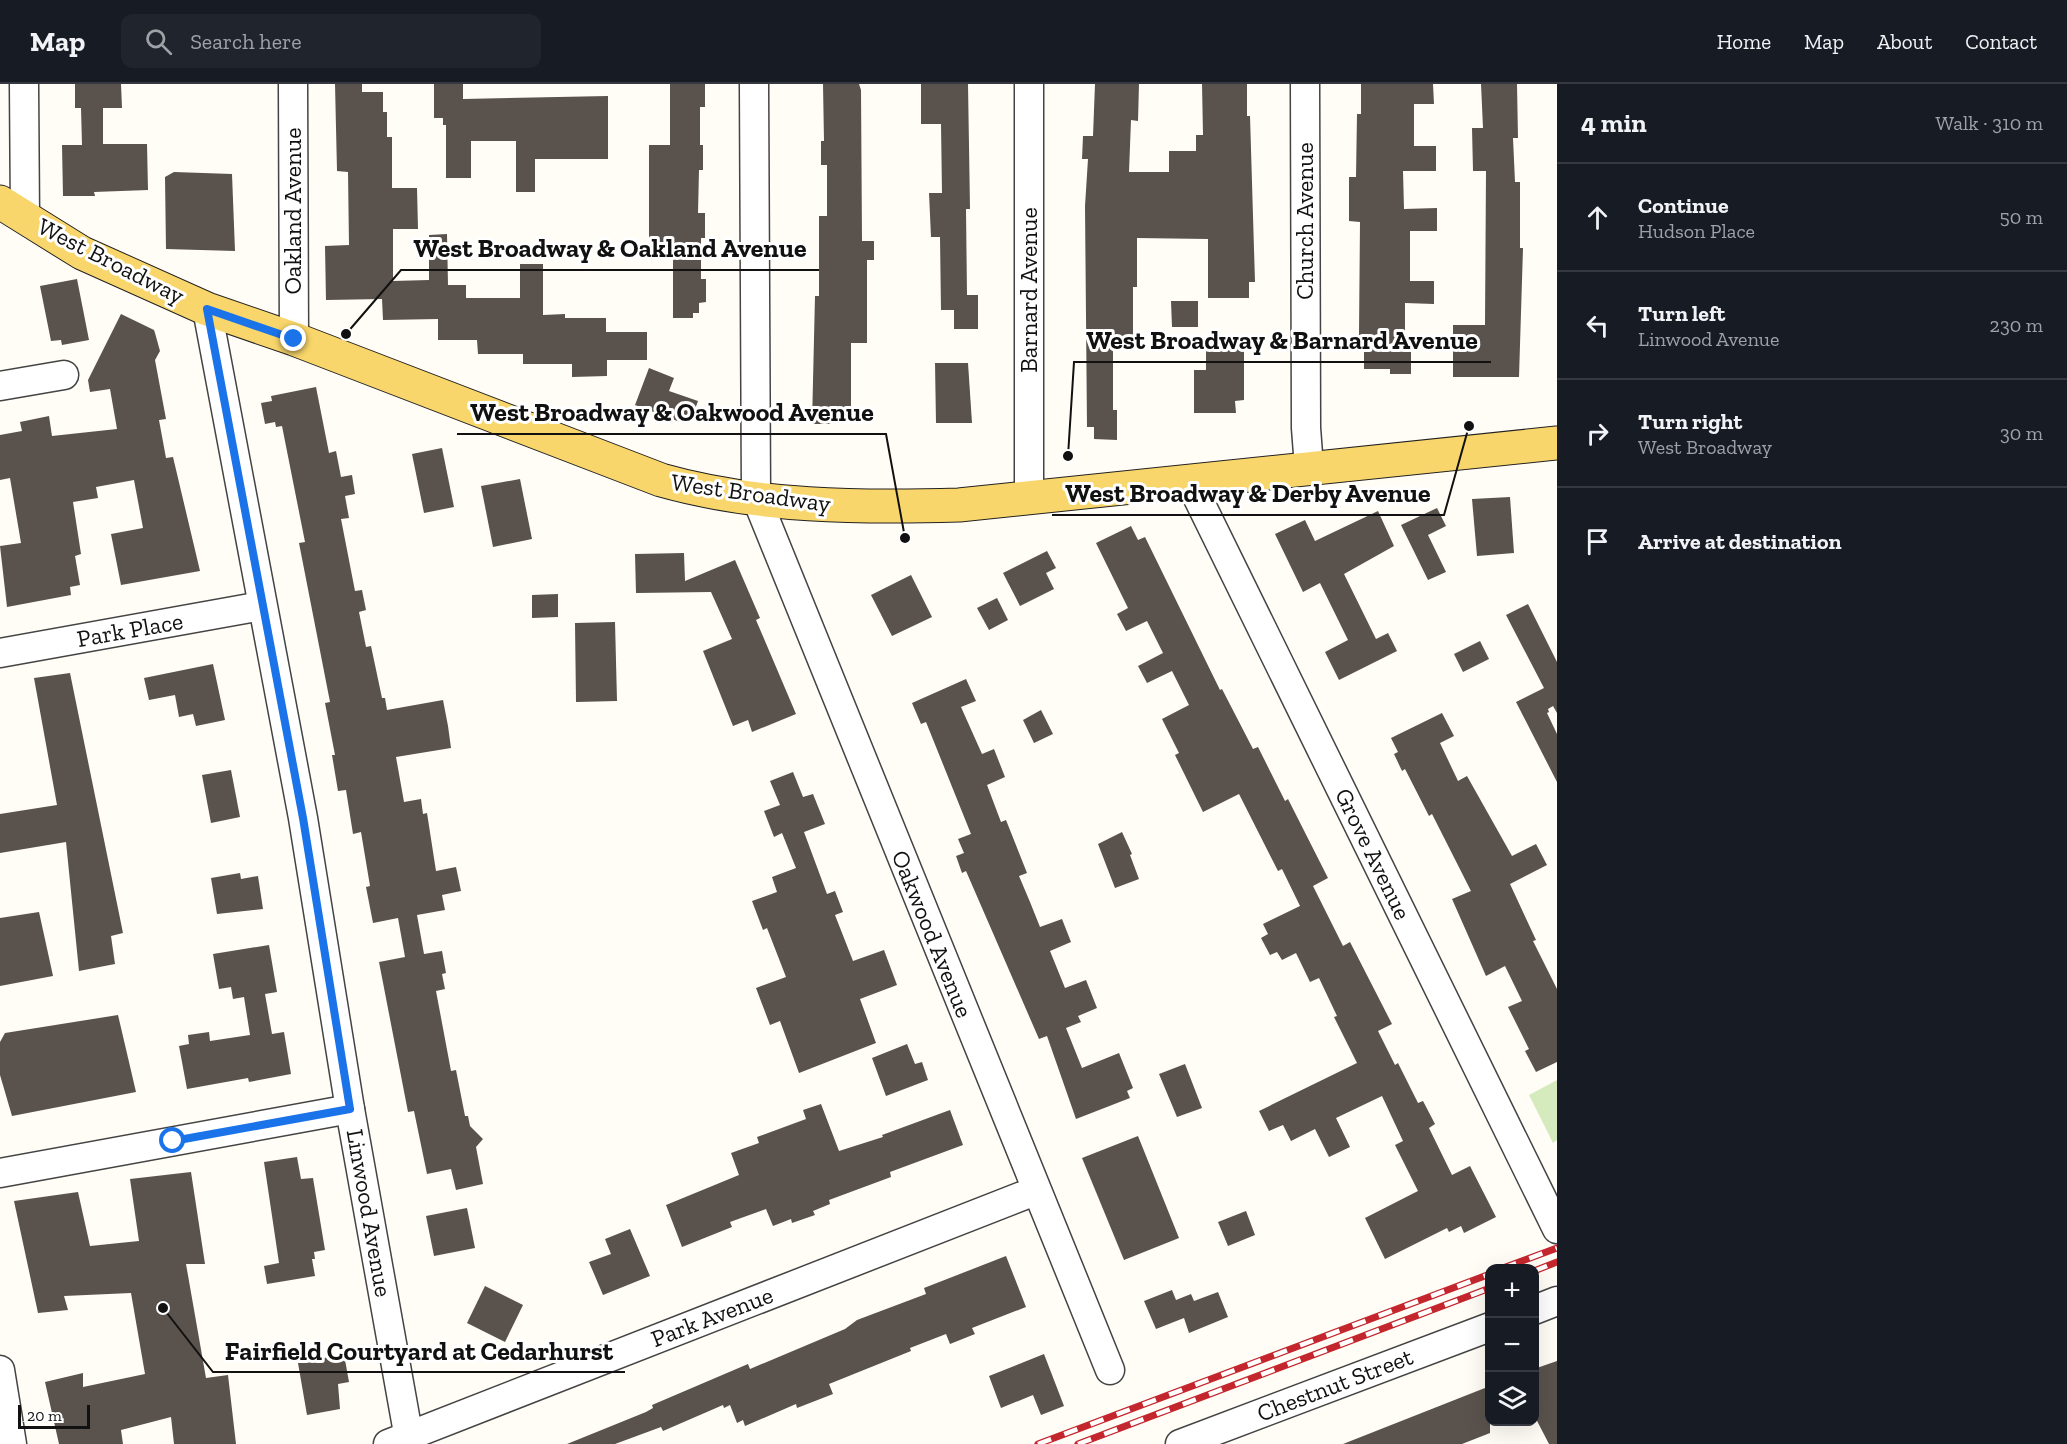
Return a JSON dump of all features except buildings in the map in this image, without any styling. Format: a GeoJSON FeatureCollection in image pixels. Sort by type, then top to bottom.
{"type":"FeatureCollection","features":[{"type":"Feature","properties":{"kind":"main road","name":"West Broadway"},"geometry":{"type":"LineString","coordinates":[[12,210],[82,253],[207,309],[294,339],[661,480],[695,490],[815,504],[881,507],[958,505],[1557,443]]}},
{"type":"Feature","properties":{"kind":"street"},"geometry":{"type":"LineString","coordinates":[[12,210],[24,84]]}},
{"type":"Feature","properties":{"kind":"street","name":"Oakland Avenue"},"geometry":{"type":"LineString","coordinates":[[293,84],[294,339]]}},
{"type":"Feature","properties":{"kind":"street"},"geometry":{"type":"LineString","coordinates":[[754,84],[756,497]]}},
{"type":"Feature","properties":{"kind":"street","name":"Barnard Avenue"},"geometry":{"type":"LineString","coordinates":[[1029,84],[1029,497]]}},
{"type":"Feature","properties":{"kind":"street","name":"Church Avenue"},"geometry":{"type":"LineString","coordinates":[[1305,84],[1305,428],[1309,467]]}},
{"type":"Feature","properties":{"kind":"street","name":"Linwood Avenue"},"geometry":{"type":"LineString","coordinates":[[207,309],[261,606],[303,818],[403,1441]]}},
{"type":"Feature","properties":{"kind":"street"},"geometry":{"type":"LineString","coordinates":[[0,386],[64,375]]}},
{"type":"Feature","properties":{"kind":"street","name":"Grove Avenue"},"geometry":{"type":"LineString","coordinates":[[1189,480],[1557,1228]]}},
{"type":"Feature","properties":{"kind":"street","name":"Oakwood Avenue"},"geometry":{"type":"LineString","coordinates":[[756,497],[1035,1191],[1110,1370]]}},
{"type":"Feature","properties":{"kind":"street","name":"Park Place"},"geometry":{"type":"LineString","coordinates":[[0,653],[261,606]]}},
{"type":"Feature","properties":{"kind":"street"},"geometry":{"type":"LineString","coordinates":[[0,1173],[350,1109]]}},
{"type":"Feature","properties":{"kind":"street","name":"Park Avenue"},"geometry":{"type":"LineString","coordinates":[[403,1441],[1035,1191]]}},
{"type":"Feature","properties":{"kind":"street"},"geometry":{"type":"LineString","coordinates":[[1539,1308],[1557,1301]]}},
{"type":"Feature","properties":{"kind":"street","name":"Chestnut Street"},"geometry":{"type":"LineString","coordinates":[[1180,1444],[1485,1329]]}},
{"type":"Feature","properties":{"kind":"street"},"geometry":{"type":"LineString","coordinates":[[0,1370],[12,1444]]}},
{"type":"Feature","properties":{"kind":"green space"},"geometry":{"type":"Polygon","coordinates":[[[1557,1080],[1557,1140],[1553,1143],[1529,1095],[1557,1080]]]}},
{"type":"Feature","properties":{"kind":"railway"},"geometry":{"type":"LineString","coordinates":[[1514,1264],[1557,1248]]}},
{"type":"Feature","properties":{"kind":"railway"},"geometry":{"type":"LineString","coordinates":[[1539,1269],[1557,1262]]}},
{"type":"Feature","properties":{"kind":"railway"},"geometry":{"type":"LineString","coordinates":[[1038,1444],[1485,1276]]}},
{"type":"Feature","properties":{"kind":"railway"},"geometry":{"type":"LineString","coordinates":[[1078,1444],[1485,1290]]}},
{"type":"Feature","properties":{"kind":"place","name":"West Broadway & Oakland Avenue"},"geometry":{"type":"Point","coordinates":[346,334]}},
{"type":"Feature","properties":{"kind":"place","name":"West Broadway & Derby Avenue"},"geometry":{"type":"Point","coordinates":[1469,426]}},
{"type":"Feature","properties":{"kind":"place","name":"West Broadway & Barnard Avenue"},"geometry":{"type":"Point","coordinates":[1068,456]}},
{"type":"Feature","properties":{"kind":"place","name":"West Broadway & Oakwood Avenue"},"geometry":{"type":"Point","coordinates":[905,538]}},
{"type":"Feature","properties":{"kind":"place","name":"Fairfield Courtyard at Cedarhurst"},"geometry":{"type":"Point","coordinates":[163,1308]}},
{"type":"Feature","properties":{"kind":"route"},"geometry":{"type":"LineString","coordinates":[[173,1141],[350,1109],[303,818],[261,606],[207,309],[294,339]]}}]}
